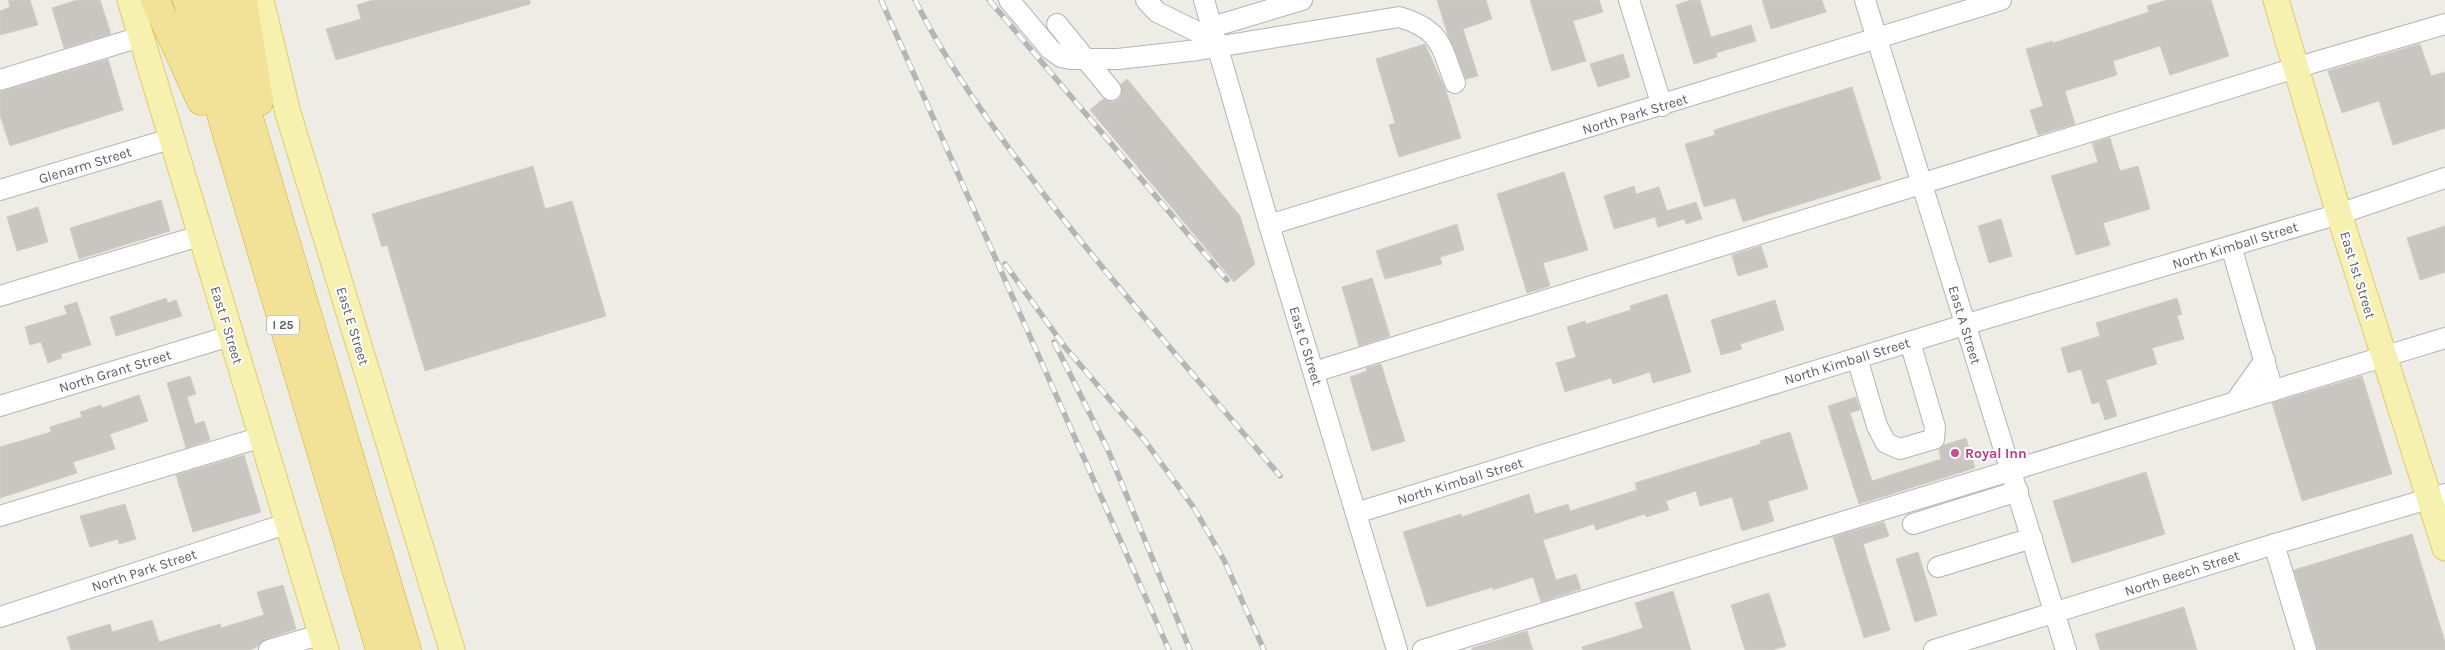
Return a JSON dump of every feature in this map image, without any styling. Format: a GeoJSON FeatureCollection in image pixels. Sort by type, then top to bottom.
{"type":"FeatureCollection","features":[{"type":"Feature","properties":{"kind":"highway"},"geometry":{"type":"LineString","coordinates":[[155,0],[287,293]]}},
{"type":"Feature","properties":{"kind":"highway","name":"I 25"},"geometry":{"type":"LineString","coordinates":[[187,0],[407,650]]}},
{"type":"Feature","properties":{"kind":"highway","name":"I 25"},"geometry":{"type":"LineString","coordinates":[[214,0],[287,293],[380,650]]}},
{"type":"Feature","properties":{"kind":"highway"},"geometry":{"type":"LineString","coordinates":[[243,0],[287,293]]}},
{"type":"Feature","properties":{"kind":"main road","name":"East F Street"},"geometry":{"type":"LineString","coordinates":[[130,0],[170,139],[324,642]]}},
{"type":"Feature","properties":{"kind":"main road","name":"East E Street"},"geometry":{"type":"LineString","coordinates":[[261,0],[288,113],[452,650]]}},
{"type":"Feature","properties":{"kind":"main road","name":"East 1st Street"},"geometry":{"type":"LineString","coordinates":[[2276,0],[2339,214],[2384,357],[2438,496],[2445,548]]}},
{"type":"Feature","properties":{"kind":"street"},"geometry":{"type":"LineString","coordinates":[[1009,0],[1050,49],[1061,57],[1118,59],[1215,38],[1399,17],[1419,22],[1439,40],[1455,83]]}},
{"type":"Feature","properties":{"kind":"street"},"geometry":{"type":"LineString","coordinates":[[1146,0],[1157,12],[1215,38],[1302,0]]}},
{"type":"Feature","properties":{"kind":"street","name":"East C Street"},"geometry":{"type":"LineString","coordinates":[[1204,0],[1269,225],[1397,650]]}},
{"type":"Feature","properties":{"kind":"street"},"geometry":{"type":"LineString","coordinates":[[1629,0],[1662,106]]}},
{"type":"Feature","properties":{"kind":"street","name":"East A Street"},"geometry":{"type":"LineString","coordinates":[[1865,0],[1923,185],[1964,325],[2012,470],[2066,650]]}},
{"type":"Feature","properties":{"kind":"street","name":"North Park Street"},"geometry":{"type":"LineString","coordinates":[[1269,225],[1662,106],[2002,0]]}},
{"type":"Feature","properties":{"kind":"street"},"geometry":{"type":"LineString","coordinates":[[1057,24],[1111,90]]}},
{"type":"Feature","properties":{"kind":"street"},"geometry":{"type":"LineString","coordinates":[[1314,372],[1923,185],[2295,68],[2445,24]]}},
{"type":"Feature","properties":{"kind":"street"},"geometry":{"type":"LineString","coordinates":[[0,80],[140,37]]}},
{"type":"Feature","properties":{"kind":"street","name":"Glenarm Street"},"geometry":{"type":"LineString","coordinates":[[0,190],[170,139]]}},
{"type":"Feature","properties":{"kind":"street","name":"North Kimball Street"},"geometry":{"type":"LineString","coordinates":[[1356,513],[1964,325],[2339,214],[2445,178]]}},
{"type":"Feature","properties":{"kind":"street"},"geometry":{"type":"LineString","coordinates":[[0,296],[200,236]]}},
{"type":"Feature","properties":{"kind":"street"},"geometry":{"type":"LineString","coordinates":[[2231,246],[2273,390]]}},
{"type":"Feature","properties":{"kind":"street","name":"North Grant Street"},"geometry":{"type":"LineString","coordinates":[[0,406],[230,336]]}},
{"type":"Feature","properties":{"kind":"street"},"geometry":{"type":"LineString","coordinates":[[1423,650],[2445,338]]}},
{"type":"Feature","properties":{"kind":"street"},"geometry":{"type":"LineString","coordinates":[[1857,358],[1877,426],[1886,443],[1900,449],[1934,439],[1935,427],[1910,342]]}},
{"type":"Feature","properties":{"kind":"street"},"geometry":{"type":"LineString","coordinates":[[2235,402],[2264,360]]}},
{"type":"Feature","properties":{"kind":"street"},"geometry":{"type":"LineString","coordinates":[[0,516],[262,437]]}},
{"type":"Feature","properties":{"kind":"street"},"geometry":{"type":"LineString","coordinates":[[1913,524],[2018,491]]}},
{"type":"Feature","properties":{"kind":"street","name":"North Beech Street"},"geometry":{"type":"LineString","coordinates":[[1934,650],[2056,614],[2274,544],[2438,496]]}},
{"type":"Feature","properties":{"kind":"street","name":"North Park Street"},"geometry":{"type":"LineString","coordinates":[[0,617],[289,523]]}},
{"type":"Feature","properties":{"kind":"street"},"geometry":{"type":"LineString","coordinates":[[1938,568],[2032,538]]}},
{"type":"Feature","properties":{"kind":"street"},"geometry":{"type":"LineString","coordinates":[[2274,544],[2306,650]]}},
{"type":"Feature","properties":{"kind":"street"},"geometry":{"type":"LineString","coordinates":[[269,650],[324,642]]}},
{"type":"Feature","properties":{"kind":"building"},"geometry":{"type":"Polygon","coordinates":[[[8,0],[30,0],[38,25],[0,35],[0,11],[10,7],[8,0]]]}},
{"type":"Feature","properties":{"kind":"building"},"geometry":{"type":"Polygon","coordinates":[[[77,0],[100,0],[111,34],[64,48],[52,8],[77,0]]]}},
{"type":"Feature","properties":{"kind":"building"},"geometry":{"type":"Polygon","coordinates":[[[373,0],[530,0],[530,4],[336,60],[326,29],[361,19],[357,5],[373,0]]]}},
{"type":"Feature","properties":{"kind":"building"},"geometry":{"type":"Polygon","coordinates":[[[1437,0],[1486,0],[1492,19],[1463,29],[1478,76],[1466,79],[1448,36],[1437,0]]]}},
{"type":"Feature","properties":{"kind":"building"},"geometry":{"type":"Polygon","coordinates":[[[1530,0],[1599,0],[1603,12],[1573,21],[1586,61],[1552,71],[1530,0]]]}},
{"type":"Feature","properties":{"kind":"building"},"geometry":{"type":"Polygon","coordinates":[[[1691,0],[1700,0],[1711,37],[1751,25],[1756,41],[1716,53],[1717,57],[1694,64],[1676,5],[1691,0]]]}},
{"type":"Feature","properties":{"kind":"building"},"geometry":{"type":"Polygon","coordinates":[[[1762,0],[1822,0],[1826,12],[1771,29],[1762,0]]]}},
{"type":"Feature","properties":{"kind":"building"},"geometry":{"type":"Polygon","coordinates":[[[2167,0],[2211,0],[2229,56],[2170,75],[2160,46],[2113,61],[2117,75],[2065,91],[2075,124],[2038,135],[2030,110],[2043,106],[2026,49],[2052,41],[2053,43],[2149,12],[2147,6],[2167,0]]]}},
{"type":"Feature","properties":{"kind":"building"},"geometry":{"type":"Polygon","coordinates":[[[1425,44],[1446,91],[1461,138],[1399,157],[1389,125],[1395,123],[1376,59],[1425,44]]]}},
{"type":"Feature","properties":{"kind":"building"},"geometry":{"type":"Polygon","coordinates":[[[2420,44],[2431,76],[2445,72],[2445,128],[2393,145],[2379,101],[2342,113],[2328,71],[2420,44]]]}},
{"type":"Feature","properties":{"kind":"building"},"geometry":{"type":"Polygon","coordinates":[[[1623,54],[1630,77],[1598,87],[1590,64],[1623,54]]]}},
{"type":"Feature","properties":{"kind":"building"},"geometry":{"type":"Polygon","coordinates":[[[108,59],[123,110],[10,146],[0,115],[0,92],[108,59]]]}},
{"type":"Feature","properties":{"kind":"building"},"geometry":{"type":"Polygon","coordinates":[[[1127,79],[1240,216],[1255,264],[1234,282],[1090,110],[1103,99],[1112,102],[1119,99],[1122,94],[1121,84],[1127,79]]]}},
{"type":"Feature","properties":{"kind":"building"},"geometry":{"type":"Polygon","coordinates":[[[1852,87],[1881,179],[1743,222],[1735,198],[1704,207],[1685,144],[1715,135],[1714,130],[1852,87]]]}},
{"type":"Feature","properties":{"kind":"building"},"geometry":{"type":"Polygon","coordinates":[[[2110,138],[2120,171],[2138,166],[2150,209],[2103,223],[2110,245],[2076,255],[2051,176],[2098,162],[2092,143],[2110,138]]]}},
{"type":"Feature","properties":{"kind":"building"},"geometry":{"type":"Polygon","coordinates":[[[533,166],[545,209],[572,201],[606,316],[425,371],[387,245],[382,247],[372,214],[533,166]]]}},
{"type":"Feature","properties":{"kind":"building"},"geometry":{"type":"Polygon","coordinates":[[[1564,172],[1588,250],[1543,263],[1550,286],[1527,293],[1497,194],[1564,172]]]}},
{"type":"Feature","properties":{"kind":"building"},"geometry":{"type":"Polygon","coordinates":[[[1634,186],[1636,194],[1659,187],[1667,211],[1696,202],[1702,219],[1686,224],[1684,219],[1658,227],[1655,217],[1614,229],[1604,196],[1634,186]]]}},
{"type":"Feature","properties":{"kind":"building"},"geometry":{"type":"Polygon","coordinates":[[[161,200],[170,231],[79,259],[70,228],[161,200]]]}},
{"type":"Feature","properties":{"kind":"building"},"geometry":{"type":"Polygon","coordinates":[[[38,207],[48,242],[17,251],[7,217],[38,207]]]}},
{"type":"Feature","properties":{"kind":"building"},"geometry":{"type":"Polygon","coordinates":[[[2001,219],[2012,256],[1989,263],[1978,226],[2001,219]]]}},
{"type":"Feature","properties":{"kind":"building"},"geometry":{"type":"Polygon","coordinates":[[[1457,224],[1464,250],[1440,257],[1442,264],[1385,279],[1376,251],[1457,224]]]}},
{"type":"Feature","properties":{"kind":"building"},"geometry":{"type":"Polygon","coordinates":[[[2445,226],[2445,272],[2420,280],[2407,238],[2445,226]]]}},
{"type":"Feature","properties":{"kind":"building"},"geometry":{"type":"Polygon","coordinates":[[[1761,246],[1768,267],[1738,276],[1732,255],[1761,246]]]}},
{"type":"Feature","properties":{"kind":"building"},"geometry":{"type":"Polygon","coordinates":[[[1372,278],[1390,336],[1359,346],[1342,287],[1372,278]]]}},
{"type":"Feature","properties":{"kind":"building"},"geometry":{"type":"Polygon","coordinates":[[[1667,294],[1691,372],[1653,383],[1650,372],[1613,384],[1611,378],[1565,392],[1556,363],[1576,357],[1567,327],[1585,321],[1586,324],[1631,310],[1630,306],[1667,294]]]}},
{"type":"Feature","properties":{"kind":"building"},"geometry":{"type":"Polygon","coordinates":[[[166,298],[168,303],[176,300],[182,316],[116,336],[110,317],[166,298]]]}},
{"type":"Feature","properties":{"kind":"building"},"geometry":{"type":"Polygon","coordinates":[[[2177,298],[2182,314],[2177,316],[2184,339],[2152,348],[2157,364],[2106,380],[2117,416],[2105,420],[2099,402],[2092,404],[2081,369],[2068,373],[2061,348],[2100,336],[2096,323],[2177,298]]]}},
{"type":"Feature","properties":{"kind":"building"},"geometry":{"type":"Polygon","coordinates":[[[1775,300],[1784,330],[1740,344],[1742,349],[1721,355],[1711,320],[1775,300]]]}},
{"type":"Feature","properties":{"kind":"building"},"geometry":{"type":"Polygon","coordinates":[[[77,302],[91,345],[61,354],[62,358],[48,363],[41,342],[30,345],[25,327],[67,314],[64,306],[77,302]]]}},
{"type":"Feature","properties":{"kind":"building"},"geometry":{"type":"Polygon","coordinates":[[[1381,364],[1405,441],[1372,451],[1350,377],[1367,371],[1366,368],[1381,364]]]}},
{"type":"Feature","properties":{"kind":"building"},"geometry":{"type":"Polygon","coordinates":[[[190,376],[196,394],[187,397],[195,424],[204,421],[210,440],[186,448],[167,383],[190,376]]]}},
{"type":"Feature","properties":{"kind":"building"},"geometry":{"type":"Polygon","coordinates":[[[2362,376],[2392,474],[2302,501],[2272,403],[2362,376]]]}},
{"type":"Feature","properties":{"kind":"building"},"geometry":{"type":"Polygon","coordinates":[[[139,395],[148,421],[110,434],[115,449],[73,462],[77,473],[0,498],[0,447],[51,432],[50,427],[82,417],[80,412],[101,405],[102,408],[139,395]]]}},
{"type":"Feature","properties":{"kind":"building","name":"Royal Inn"},"geometry":{"type":"Polygon","coordinates":[[[1856,397],[1860,410],[1850,413],[1872,481],[1941,459],[1939,450],[1944,445],[1966,438],[1975,468],[1859,504],[1828,406],[1856,397]]]}},
{"type":"Feature","properties":{"kind":"building"},"geometry":{"type":"Polygon","coordinates":[[[1790,432],[1808,489],[1768,501],[1774,521],[1742,531],[1732,497],[1700,506],[1696,491],[1666,501],[1669,510],[1646,517],[1645,514],[1596,530],[1594,524],[1543,540],[1556,580],[1576,574],[1581,589],[1541,602],[1533,577],[1493,590],[1493,587],[1427,607],[1403,532],[1461,514],[1462,517],[1529,494],[1535,514],[1568,504],[1570,511],[1637,490],[1635,483],[1761,444],[1760,441],[1790,432]]]}},
{"type":"Feature","properties":{"kind":"building"},"geometry":{"type":"Polygon","coordinates":[[[244,455],[261,512],[193,532],[176,475],[244,455]]]}},
{"type":"Feature","properties":{"kind":"building"},"geometry":{"type":"Polygon","coordinates":[[[2146,472],[2165,534],[2072,563],[2053,501],[2146,472]]]}},
{"type":"Feature","properties":{"kind":"building"},"geometry":{"type":"Polygon","coordinates":[[[125,504],[136,539],[119,544],[118,539],[90,547],[80,516],[125,504]]]}},
{"type":"Feature","properties":{"kind":"building"},"geometry":{"type":"Polygon","coordinates":[[[1884,522],[1889,536],[1863,544],[1890,630],[1864,638],[1833,537],[1884,522]]]}},
{"type":"Feature","properties":{"kind":"building"},"geometry":{"type":"Polygon","coordinates":[[[2412,534],[2445,642],[2445,650],[2318,650],[2294,570],[2412,534]]]}},
{"type":"Feature","properties":{"kind":"building"},"geometry":{"type":"Polygon","coordinates":[[[1918,552],[1937,615],[1915,622],[1896,559],[1918,552]]]}},
{"type":"Feature","properties":{"kind":"building"},"geometry":{"type":"Polygon","coordinates":[[[283,585],[296,629],[266,639],[257,647],[249,650],[71,650],[67,637],[110,624],[112,632],[152,620],[159,642],[220,624],[221,628],[264,615],[257,592],[283,585]]]}},
{"type":"Feature","properties":{"kind":"building"},"geometry":{"type":"Polygon","coordinates":[[[1673,591],[1691,650],[1583,650],[1582,647],[1643,628],[1635,603],[1673,591]]]}},
{"type":"Feature","properties":{"kind":"building"},"geometry":{"type":"Polygon","coordinates":[[[1769,593],[1786,646],[1772,650],[1745,650],[1731,605],[1769,593]]]}},
{"type":"Feature","properties":{"kind":"building"},"geometry":{"type":"Polygon","coordinates":[[[2184,607],[2197,650],[2100,650],[2095,634],[2184,607]]]}},
{"type":"Feature","properties":{"kind":"building"},"geometry":{"type":"Polygon","coordinates":[[[1527,631],[1533,650],[1472,650],[1472,648],[1527,631]]]}},
{"type":"Feature","properties":{"kind":"railway"},"geometry":{"type":"LineString","coordinates":[[881,0],[1169,650]]}},
{"type":"Feature","properties":{"kind":"railway"},"geometry":{"type":"LineString","coordinates":[[915,0],[946,55],[980,108],[1056,210],[1111,278],[1280,476]]}},
{"type":"Feature","properties":{"kind":"railway"},"geometry":{"type":"LineString","coordinates":[[989,0],[1227,280]]}},
{"type":"Feature","properties":{"kind":"railway"},"geometry":{"type":"LineString","coordinates":[[1005,264],[1065,347],[1145,441],[1194,508],[1224,560],[1264,650]]}},
{"type":"Feature","properties":{"kind":"railway"},"geometry":{"type":"LineString","coordinates":[[1054,342],[1108,450],[1190,650]]}},
{"type":"Feature","properties":{"kind":"place","name":"Royal Inn"},"geometry":{"type":"Point","coordinates":[1955,453]}}]}
